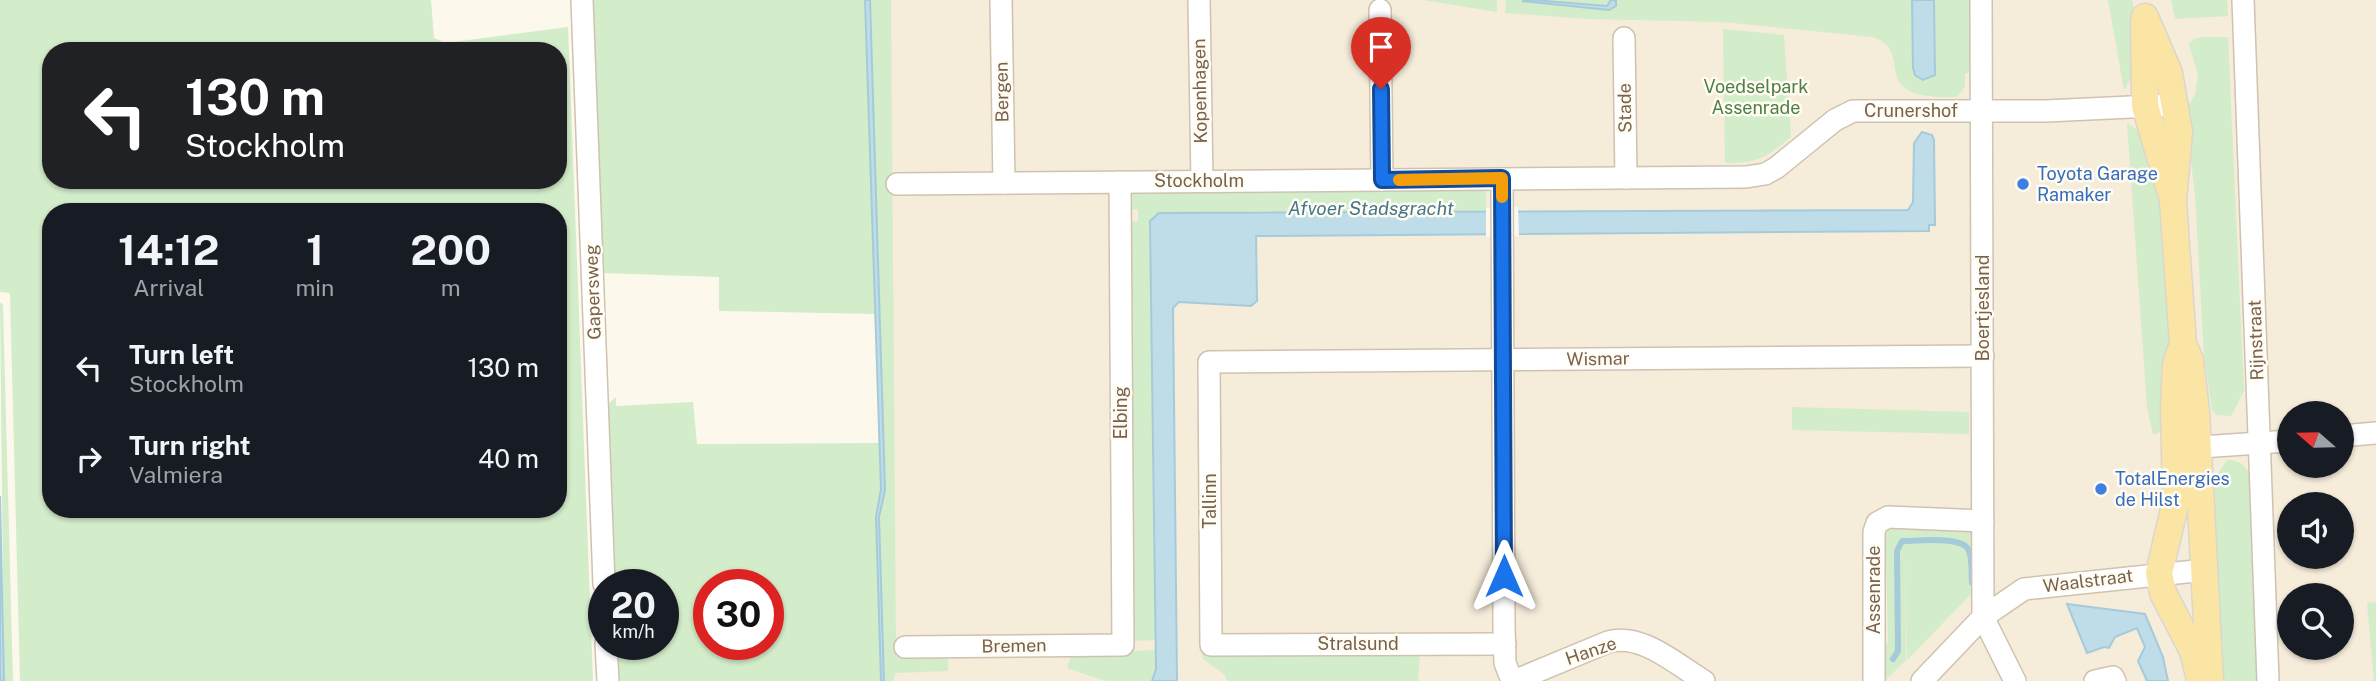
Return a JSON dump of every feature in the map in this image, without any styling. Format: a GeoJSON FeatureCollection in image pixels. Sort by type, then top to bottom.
{"type":"FeatureCollection","features":[{"type":"Feature","properties":{"kind":"main road"},"geometry":{"type":"LineString","coordinates":[[2143,9],[2169,74],[2179,132],[2174,201],[2183,344],[2190,360],[2193,448],[2205,569],[2210,681]]}},
{"type":"Feature","properties":{"kind":"main road"},"geometry":{"type":"LineString","coordinates":[[2143,9],[2145,106],[2153,143],[2174,201]]}},
{"type":"Feature","properties":{"kind":"main road"},"geometry":{"type":"LineString","coordinates":[[2183,344],[2176,365],[2174,407],[2176,501],[2159,573],[2165,598],[2193,651],[2200,681]]}},
{"type":"Feature","properties":{"kind":"street","name":"Gapersweg"},"geometry":{"type":"LineString","coordinates":[[582,0],[603,569]]}},
{"type":"Feature","properties":{"kind":"street","name":"Bergen"},"geometry":{"type":"LineString","coordinates":[[1001,0],[1004,183]]}},
{"type":"Feature","properties":{"kind":"street","name":"Kopenhagen"},"geometry":{"type":"LineString","coordinates":[[1199,0],[1202,181]]}},
{"type":"Feature","properties":{"kind":"street","name":"Boertjesland"},"geometry":{"type":"LineString","coordinates":[[1981,0],[1983,617]]}},
{"type":"Feature","properties":{"kind":"street","name":"Rijnstraat"},"geometry":{"type":"LineString","coordinates":[[2243,0],[2268,681]]}},
{"type":"Feature","properties":{"kind":"street"},"geometry":{"type":"LineString","coordinates":[[1380,10],[1382,180]]}},
{"type":"Feature","properties":{"kind":"street","name":"Stade"},"geometry":{"type":"LineString","coordinates":[[1624,38],[1626,178]]}},
{"type":"Feature","properties":{"kind":"street","name":"Crunershof"},"geometry":{"type":"LineString","coordinates":[[1502,185],[1626,178],[1746,177],[1765,174],[1786,161],[1835,120],[1853,111],[1982,111],[2173,105]]}},
{"type":"Feature","properties":{"kind":"street","name":"Stockholm"},"geometry":{"type":"LineString","coordinates":[[897,184],[1382,180],[1502,185]]}},
{"type":"Feature","properties":{"kind":"street","name":"Elbing"},"geometry":{"type":"LineString","coordinates":[[1120,182],[1123,645]]}},
{"type":"Feature","properties":{"kind":"street"},"geometry":{"type":"LineString","coordinates":[[1502,185],[1504,644],[1505,663],[1513,681]]}},
{"type":"Feature","properties":{"kind":"street","name":"Wismar"},"geometry":{"type":"LineString","coordinates":[[1213,362],[1983,356]]}},
{"type":"Feature","properties":{"kind":"street","name":"Tallinn"},"geometry":{"type":"LineString","coordinates":[[1211,645],[1209,362],[1213,362]]}},
{"type":"Feature","properties":{"kind":"street"},"geometry":{"type":"LineString","coordinates":[[2354,435],[2376,433]]}},
{"type":"Feature","properties":{"kind":"street"},"geometry":{"type":"LineString","coordinates":[[2193,448],[2277,442]]}},
{"type":"Feature","properties":{"kind":"street","name":"Assenrade"},"geometry":{"type":"LineString","coordinates":[[1874,681],[1874,532],[1877,523],[1888,517],[1983,521]]}},
{"type":"Feature","properties":{"kind":"street","name":"Waalstraat"},"geometry":{"type":"LineString","coordinates":[[1923,681],[1983,617],[2024,589],[2205,569]]}},
{"type":"Feature","properties":{"kind":"street"},"geometry":{"type":"LineString","coordinates":[[1983,617],[2015,681]]}},
{"type":"Feature","properties":{"kind":"street","name":"Hanze"},"geometry":{"type":"LineString","coordinates":[[1513,681],[1608,642],[1624,639],[1651,649],[1704,681]]}},
{"type":"Feature","properties":{"kind":"street","name":"Stralsund"},"geometry":{"type":"LineString","coordinates":[[1211,645],[1504,644]]}},
{"type":"Feature","properties":{"kind":"street","name":"Bremen"},"geometry":{"type":"LineString","coordinates":[[905,647],[1123,645]]}},
{"type":"Feature","properties":{"kind":"street"},"geometry":{"type":"LineString","coordinates":[[607,660],[608,681]]}},
{"type":"Feature","properties":{"kind":"street"},"geometry":{"type":"LineString","coordinates":[[2095,681],[2113,677],[2115,681]]}},
{"type":"Feature","properties":{"kind":"shaded area"},"geometry":{"type":"Polygon","coordinates":[[[868,0],[2376,0],[2376,681],[884,681],[868,0]]]}},
{"type":"Feature","properties":{"kind":"green space"},"geometry":{"type":"Polygon","coordinates":[[[0,0],[431,0],[434,38],[444,42],[42,42],[42,189],[567,189],[567,42],[454,42],[568,27],[589,569],[588,660],[592,660],[593,681],[20,681],[10,293],[0,292],[0,0]]]}},
{"type":"Feature","properties":{"kind":"green space"},"geometry":{"type":"Polygon","coordinates":[[[590,0],[865,0],[876,314],[719,311],[719,277],[601,273],[590,0]]]}},
{"type":"Feature","properties":{"kind":"green space"},"geometry":{"type":"Polygon","coordinates":[[[870,0],[891,0],[896,655],[948,655],[948,671],[895,673],[894,681],[884,681],[879,517],[885,490],[870,0]]]}},
{"type":"Feature","properties":{"kind":"green space"},"geometry":{"type":"Polygon","coordinates":[[[1423,0],[1497,0],[1497,12],[1423,0]]]}},
{"type":"Feature","properties":{"kind":"green space"},"geometry":{"type":"Polygon","coordinates":[[[1506,0],[1613,0],[1611,8],[1522,1],[1609,10],[1615,8],[1616,0],[1912,0],[1913,68],[1915,75],[1923,80],[1935,74],[1934,0],[1971,0],[1972,73],[1965,73],[1965,87],[1957,97],[1928,96],[1910,91],[1901,84],[1892,54],[1886,44],[1873,37],[1723,22],[1588,19],[1505,13],[1506,0]]]}},
{"type":"Feature","properties":{"kind":"green space"},"geometry":{"type":"Polygon","coordinates":[[[2108,0],[2132,0],[2136,34],[2135,58],[2124,90],[2108,0]]]}},
{"type":"Feature","properties":{"kind":"green space"},"geometry":{"type":"Polygon","coordinates":[[[2171,0],[2227,0],[2228,16],[2175,19],[2171,0]]]}},
{"type":"Feature","properties":{"kind":"green space","name":"Voedselpark Assenrade"},"geometry":{"type":"Polygon","coordinates":[[[1723,29],[1784,35],[1791,137],[1761,158],[1746,162],[1725,163],[1723,29]]]}},
{"type":"Feature","properties":{"kind":"green space"},"geometry":{"type":"Polygon","coordinates":[[[2202,37],[2228,37],[2244,391],[2231,416],[2217,415],[2212,410],[2204,355],[2195,195],[2185,111],[2195,95],[2198,75],[2189,44],[2202,37]]]}},
{"type":"Feature","properties":{"kind":"green space"},"geometry":{"type":"Polygon","coordinates":[[[2127,123],[2140,132],[2159,174],[2172,346],[2164,430],[2153,435],[2147,407],[2127,123]]]}},
{"type":"Feature","properties":{"kind":"green space"},"geometry":{"type":"Polygon","coordinates":[[[1486,186],[1486,211],[1159,213],[1150,221],[1156,640],[1131,641],[1127,221],[1138,221],[1138,209],[1128,210],[1131,194],[1135,191],[1486,186]]]}},
{"type":"Feature","properties":{"kind":"green space"},"geometry":{"type":"Polygon","coordinates":[[[0,302],[3,305],[13,681],[4,681],[0,302]]]}},
{"type":"Feature","properties":{"kind":"green space"},"geometry":{"type":"Polygon","coordinates":[[[616,397],[616,406],[693,402],[697,444],[880,443],[881,493],[876,517],[881,681],[612,681],[611,660],[679,660],[679,569],[608,569],[607,405],[616,397]]]}},
{"type":"Feature","properties":{"kind":"green space"},"geometry":{"type":"Polygon","coordinates":[[[1792,407],[1969,412],[1969,434],[1792,430],[1792,407]]]}},
{"type":"Feature","properties":{"kind":"green space"},"geometry":{"type":"Polygon","coordinates":[[[2227,460],[2243,465],[2251,479],[2260,681],[2223,681],[2213,527],[2213,481],[2227,460]]]}},
{"type":"Feature","properties":{"kind":"green space"},"geometry":{"type":"Polygon","coordinates":[[[1901,520],[1901,529],[1955,528],[1964,521],[1975,534],[1978,587],[1907,660],[1905,553],[1906,660],[1885,681],[1881,645],[1888,643],[1886,548],[1880,546],[1886,530],[1901,520]]]}},
{"type":"Feature","properties":{"kind":"green space"},"geometry":{"type":"Polygon","coordinates":[[[2376,602],[2376,681],[2374,681],[2367,603],[2376,602]]]}},
{"type":"Feature","properties":{"kind":"green space"},"geometry":{"type":"Polygon","coordinates":[[[1155,650],[1155,669],[1151,681],[1105,681],[1067,668],[1072,654],[1155,650]]]}},
{"type":"Feature","properties":{"kind":"green space"},"geometry":{"type":"Polygon","coordinates":[[[1420,651],[1418,681],[1227,681],[1224,674],[1203,659],[1202,653],[1420,651]]]}},
{"type":"Feature","properties":{"kind":"water"},"geometry":{"type":"Polygon","coordinates":[[[865,0],[870,0],[885,490],[879,517],[884,681],[881,681],[876,517],[881,489],[865,0]]]}},
{"type":"Feature","properties":{"kind":"water"},"geometry":{"type":"Polygon","coordinates":[[[1611,0],[1616,0],[1616,6],[1609,10],[1522,1],[1607,6],[1611,0]]]}},
{"type":"Feature","properties":{"kind":"water"},"geometry":{"type":"Polygon","coordinates":[[[1912,0],[1934,0],[1935,75],[1923,80],[1915,75],[1913,68],[1912,0]]]}},
{"type":"Feature","properties":{"kind":"water"},"geometry":{"type":"Polygon","coordinates":[[[1922,132],[1932,135],[1934,140],[1935,225],[1929,225],[1929,231],[1256,236],[1257,301],[1251,306],[1179,302],[1173,308],[1177,681],[1152,681],[1156,669],[1150,221],[1159,213],[1908,210],[1913,202],[1914,143],[1922,132]]]}},
{"type":"Feature","properties":{"kind":"water"},"geometry":{"type":"Polygon","coordinates":[[[0,496],[4,681],[0,680],[0,496]]]}},
{"type":"Feature","properties":{"kind":"water"},"geometry":{"type":"Polygon","coordinates":[[[2067,604],[2145,614],[2163,657],[2168,681],[2147,681],[2138,661],[2145,647],[2137,628],[2115,637],[2109,648],[2087,653],[2067,604]]]}},
{"type":"Feature","properties":{"kind":"pier"},"geometry":{"type":"Polygon","coordinates":[[[1518,207],[1519,236],[1486,237],[1486,208],[1518,207]]]}},
{"type":"Feature","properties":{"kind":"waterway"},"geometry":{"type":"LineString","coordinates":[[1893,659],[1898,651],[1897,551],[1902,541],[1948,541],[1964,545],[1971,556],[1972,583]]}},
{"type":"Feature","properties":{"kind":"slow traffic"},"geometry":{"type":"LineString","coordinates":[[1399,180],[1502,178],[1502,197]]}},
{"type":"Feature","properties":{"kind":"place","name":"Toyota Garage Ramaker"},"geometry":{"type":"Point","coordinates":[2023,184]}},
{"type":"Feature","properties":{"kind":"place","name":"TotalEnergies de Hilst"},"geometry":{"type":"Point","coordinates":[2101,489]}},
{"type":"Feature","properties":{"kind":"route"},"geometry":{"type":"LineString","coordinates":[[1381,89],[1382,180],[1502,178],[1504,576]]}},
{"type":"Feature","properties":{"kind":"water label","name":"Afvoer Stadsgracht"},"geometry":{"type":"Point","coordinates":[1371,208]}}]}
